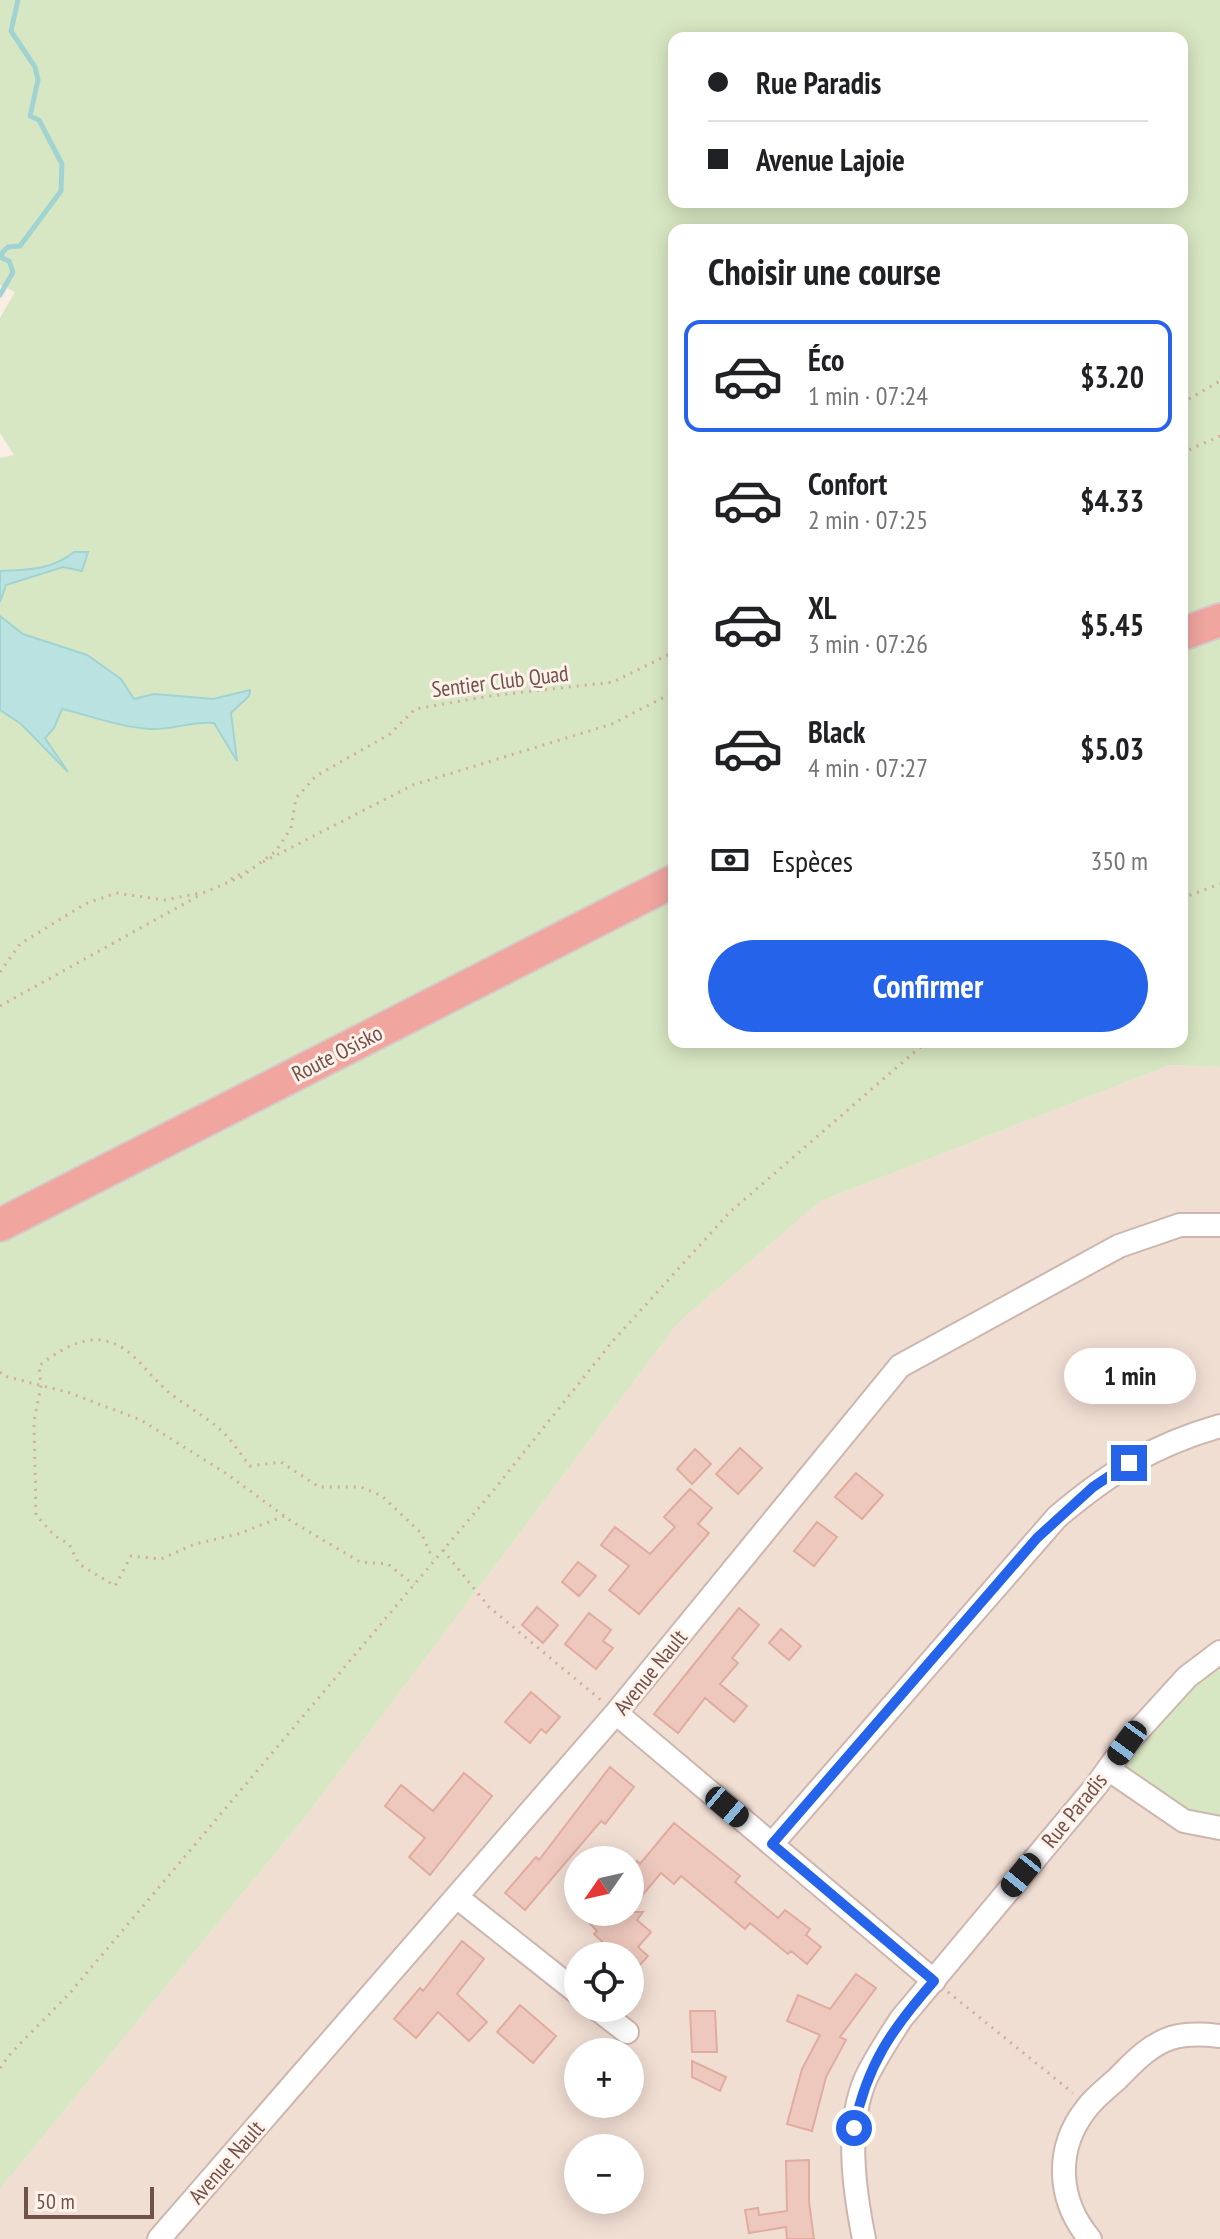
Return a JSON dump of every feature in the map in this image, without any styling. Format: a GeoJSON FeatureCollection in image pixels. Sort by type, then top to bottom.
{"type":"FeatureCollection","features":[{"type":"Feature","properties":{"kind":"highway"},"geometry":{"type":"LineString","coordinates":[[1188,632],[1220,620]]}},
{"type":"Feature","properties":{"kind":"highway","name":"Route Osisko"},"geometry":{"type":"LineString","coordinates":[[0,1225],[668,884]]}},
{"type":"Feature","properties":{"kind":"street","name":"Avenue Nault"},"geometry":{"type":"LineString","coordinates":[[159,2239],[616,1713],[900,1366],[1119,1246],[1180,1225],[1220,1225]]}},
{"type":"Feature","properties":{"kind":"street"},"geometry":{"type":"LineString","coordinates":[[772,1844],[1057,1517],[1093,1487],[1143,1454],[1220,1426]]}},
{"type":"Feature","properties":{"kind":"street","name":"Rue Paradis"},"geometry":{"type":"LineString","coordinates":[[864,2239],[855,2185],[854,2128],[865,2081],[901,2019],[1127,1743],[1178,1686],[1220,1652]]}},
{"type":"Feature","properties":{"kind":"street"},"geometry":{"type":"LineString","coordinates":[[616,1713],[934,1981]]}},
{"type":"Feature","properties":{"kind":"street"},"geometry":{"type":"LineString","coordinates":[[1108,1769],[1184,1821],[1220,1828]]}},
{"type":"Feature","properties":{"kind":"street"},"geometry":{"type":"LineString","coordinates":[[458,1898],[564,1982]]}},
{"type":"Feature","properties":{"kind":"street"},"geometry":{"type":"LineString","coordinates":[[614,2022],[627,2032]]}},
{"type":"Feature","properties":{"kind":"street"},"geometry":{"type":"LineString","coordinates":[[1090,2239],[1076,2222],[1064,2188],[1065,2149],[1076,2123],[1088,2105],[1150,2049],[1171,2037],[1220,2036]]}},
{"type":"Feature","properties":{"kind":"path"},"geometry":{"type":"LineString","coordinates":[[1188,400],[1220,381]]}},
{"type":"Feature","properties":{"kind":"path"},"geometry":{"type":"LineString","coordinates":[[1188,450],[1220,436]]}},
{"type":"Feature","properties":{"kind":"path","name":"Sentier Club Quad"},"geometry":{"type":"LineString","coordinates":[[254,867],[276,851],[291,828],[296,798],[316,776],[390,734],[415,709],[490,696],[613,682],[668,655]]}},
{"type":"Feature","properties":{"kind":"path"},"geometry":{"type":"LineString","coordinates":[[0,1006],[205,892],[413,785],[612,724],[668,695]]}},
{"type":"Feature","properties":{"kind":"path"},"geometry":{"type":"LineString","coordinates":[[1188,896],[1220,884]]}},
{"type":"Feature","properties":{"kind":"path"},"geometry":{"type":"LineString","coordinates":[[0,972],[20,944],[85,904],[116,893],[165,900],[205,892]]}},
{"type":"Feature","properties":{"kind":"path"},"geometry":{"type":"LineString","coordinates":[[0,2068],[69,1994],[414,1585],[612,1342],[729,1213],[919,1048]]}},
{"type":"Feature","properties":{"kind":"path"},"geometry":{"type":"LineString","coordinates":[[284,1516],[238,1534],[195,1544],[161,1559],[131,1556],[115,1586],[79,1564],[69,1544],[55,1536],[36,1515],[34,1421],[41,1386],[39,1366],[57,1351],[104,1340],[122,1348],[142,1363],[163,1387],[223,1432],[250,1466],[281,1462],[319,1487],[361,1487],[382,1496],[421,1533],[434,1561]]}},
{"type":"Feature","properties":{"kind":"path"},"geometry":{"type":"LineString","coordinates":[[0,1372],[4,1376],[67,1392],[141,1420],[227,1474],[284,1516],[360,1562],[388,1564],[414,1585]]}},
{"type":"Feature","properties":{"kind":"path"},"geometry":{"type":"LineString","coordinates":[[443,1550],[489,1607],[616,1713]]}},
{"type":"Feature","properties":{"kind":"path"},"geometry":{"type":"LineString","coordinates":[[934,1981],[1088,2105]]}},
{"type":"Feature","properties":{"kind":"shaded area"},"geometry":{"type":"Polygon","coordinates":[[[1170,1065],[1220,1067],[1220,2239],[0,2239],[0,2189],[310,1811],[679,1322],[821,1201],[1170,1065]]]}},
{"type":"Feature","properties":{"kind":"green space"},"geometry":{"type":"Polygon","coordinates":[[[0,0],[1220,0],[1220,1067],[1170,1065],[821,1201],[679,1322],[310,1811],[0,2189],[0,710],[21,724],[64,768],[45,738],[54,728],[62,709],[155,729],[193,721],[214,723],[237,758],[231,713],[249,696],[250,690],[213,699],[154,694],[133,699],[87,655],[22,634],[0,616],[0,602],[6,585],[63,567],[82,571],[74,552],[48,566],[0,571],[0,458],[14,455],[0,433],[0,318],[15,292],[0,285],[0,0]]]}},
{"type":"Feature","properties":{"kind":"green space"},"geometry":{"type":"Polygon","coordinates":[[[1220,1652],[1220,1828],[1108,1769],[1220,1652]]]}},
{"type":"Feature","properties":{"kind":"water"},"geometry":{"type":"Polygon","coordinates":[[[74,552],[88,552],[82,571],[63,567],[6,585],[0,602],[0,571],[48,566],[74,552]]]}},
{"type":"Feature","properties":{"kind":"water"},"geometry":{"type":"Polygon","coordinates":[[[0,616],[23,634],[87,655],[121,679],[134,699],[154,694],[213,699],[250,690],[249,696],[231,713],[237,761],[214,723],[139,728],[62,709],[54,728],[45,738],[68,772],[21,724],[0,710],[0,616]]]}},
{"type":"Feature","properties":{"kind":"building"},"geometry":{"type":"Polygon","coordinates":[[[740,1448],[762,1468],[738,1494],[716,1474],[740,1448]]]}},
{"type":"Feature","properties":{"kind":"building"},"geometry":{"type":"Polygon","coordinates":[[[695,1449],[711,1464],[692,1484],[677,1469],[695,1449]]]}},
{"type":"Feature","properties":{"kind":"building"},"geometry":{"type":"Polygon","coordinates":[[[856,1473],[883,1495],[862,1519],[835,1497],[856,1473]]]}},
{"type":"Feature","properties":{"kind":"building"},"geometry":{"type":"Polygon","coordinates":[[[690,1489],[712,1508],[698,1524],[709,1533],[639,1614],[609,1590],[629,1566],[601,1545],[615,1527],[650,1554],[675,1527],[664,1517],[690,1489]]]}},
{"type":"Feature","properties":{"kind":"building"},"geometry":{"type":"Polygon","coordinates":[[[817,1522],[837,1537],[814,1566],[794,1551],[817,1522]]]}},
{"type":"Feature","properties":{"kind":"building"},"geometry":{"type":"Polygon","coordinates":[[[578,1562],[596,1576],[579,1596],[562,1582],[578,1562]]]}},
{"type":"Feature","properties":{"kind":"building"},"geometry":{"type":"Polygon","coordinates":[[[537,1607],[558,1625],[543,1643],[522,1625],[537,1607]]]}},
{"type":"Feature","properties":{"kind":"building"},"geometry":{"type":"Polygon","coordinates":[[[739,1608],[759,1625],[732,1658],[738,1663],[720,1684],[747,1706],[734,1722],[705,1698],[678,1733],[654,1714],[739,1608]]]}},
{"type":"Feature","properties":{"kind":"building"},"geometry":{"type":"Polygon","coordinates":[[[589,1613],[611,1630],[603,1641],[613,1648],[596,1669],[565,1644],[589,1613]]]}},
{"type":"Feature","properties":{"kind":"building"},"geometry":{"type":"Polygon","coordinates":[[[781,1629],[801,1646],[789,1660],[769,1643],[781,1629]]]}},
{"type":"Feature","properties":{"kind":"building"},"geometry":{"type":"Polygon","coordinates":[[[531,1692],[560,1717],[546,1733],[541,1729],[530,1743],[505,1722],[531,1692]]]}},
{"type":"Feature","properties":{"kind":"building"},"geometry":{"type":"Polygon","coordinates":[[[610,1767],[634,1787],[605,1824],[601,1821],[580,1846],[564,1846],[564,1864],[525,1910],[505,1893],[536,1857],[539,1860],[610,1767]]]}},
{"type":"Feature","properties":{"kind":"building"},"geometry":{"type":"Polygon","coordinates":[[[464,1773],[492,1796],[430,1875],[409,1857],[425,1838],[385,1806],[401,1785],[433,1811],[464,1773]]]}},
{"type":"Feature","properties":{"kind":"building"},"geometry":{"type":"Polygon","coordinates":[[[674,1823],[740,1876],[735,1882],[778,1918],[785,1910],[810,1929],[806,1935],[821,1947],[807,1964],[791,1951],[788,1954],[750,1923],[745,1929],[681,1876],[674,1884],[661,1873],[644,1893],[644,1859],[674,1823]]]}},
{"type":"Feature","properties":{"kind":"building"},"geometry":{"type":"Polygon","coordinates":[[[592,1926],[644,1926],[651,1932],[642,1942],[603,1942],[594,1934],[597,1931],[592,1926]]]}},
{"type":"Feature","properties":{"kind":"building"},"geometry":{"type":"Polygon","coordinates":[[[462,1941],[484,1959],[457,1994],[487,2022],[469,2041],[438,2012],[416,2038],[394,2019],[420,1988],[423,1991],[462,1941]]]}},
{"type":"Feature","properties":{"kind":"building"},"geometry":{"type":"Polygon","coordinates":[[[856,1974],[876,1988],[840,2037],[846,2040],[826,2077],[812,2131],[787,2124],[802,2069],[820,2035],[787,2021],[798,1995],[830,2009],[856,1974]]]}},
{"type":"Feature","properties":{"kind":"building"},"geometry":{"type":"Polygon","coordinates":[[[520,2005],[556,2036],[533,2063],[497,2032],[520,2005]]]}},
{"type":"Feature","properties":{"kind":"building"},"geometry":{"type":"Polygon","coordinates":[[[690,2011],[715,2011],[717,2052],[692,2052],[690,2011]]]}},
{"type":"Feature","properties":{"kind":"building"},"geometry":{"type":"Polygon","coordinates":[[[692,2061],[726,2077],[720,2091],[692,2077],[692,2061]]]}},
{"type":"Feature","properties":{"kind":"building"},"geometry":{"type":"Polygon","coordinates":[[[809,2160],[809,2202],[814,2239],[787,2239],[786,2227],[749,2233],[745,2210],[758,2208],[759,2215],[787,2211],[786,2161],[809,2160]]]}},
{"type":"Feature","properties":{"kind":"waterway"},"geometry":{"type":"LineString","coordinates":[[0,295],[13,272],[9,261],[2,258],[2,253],[8,247],[20,246],[61,191],[62,164],[39,120],[30,116],[38,80],[35,67],[11,31],[18,0]]}},
{"type":"Feature","properties":{"kind":"route"},"geometry":{"type":"LineString","coordinates":[[854,2128],[865,2081],[878,2056],[901,2019],[934,1981],[772,1844],[1037,1538],[1093,1487],[1129,1463]]}}]}
